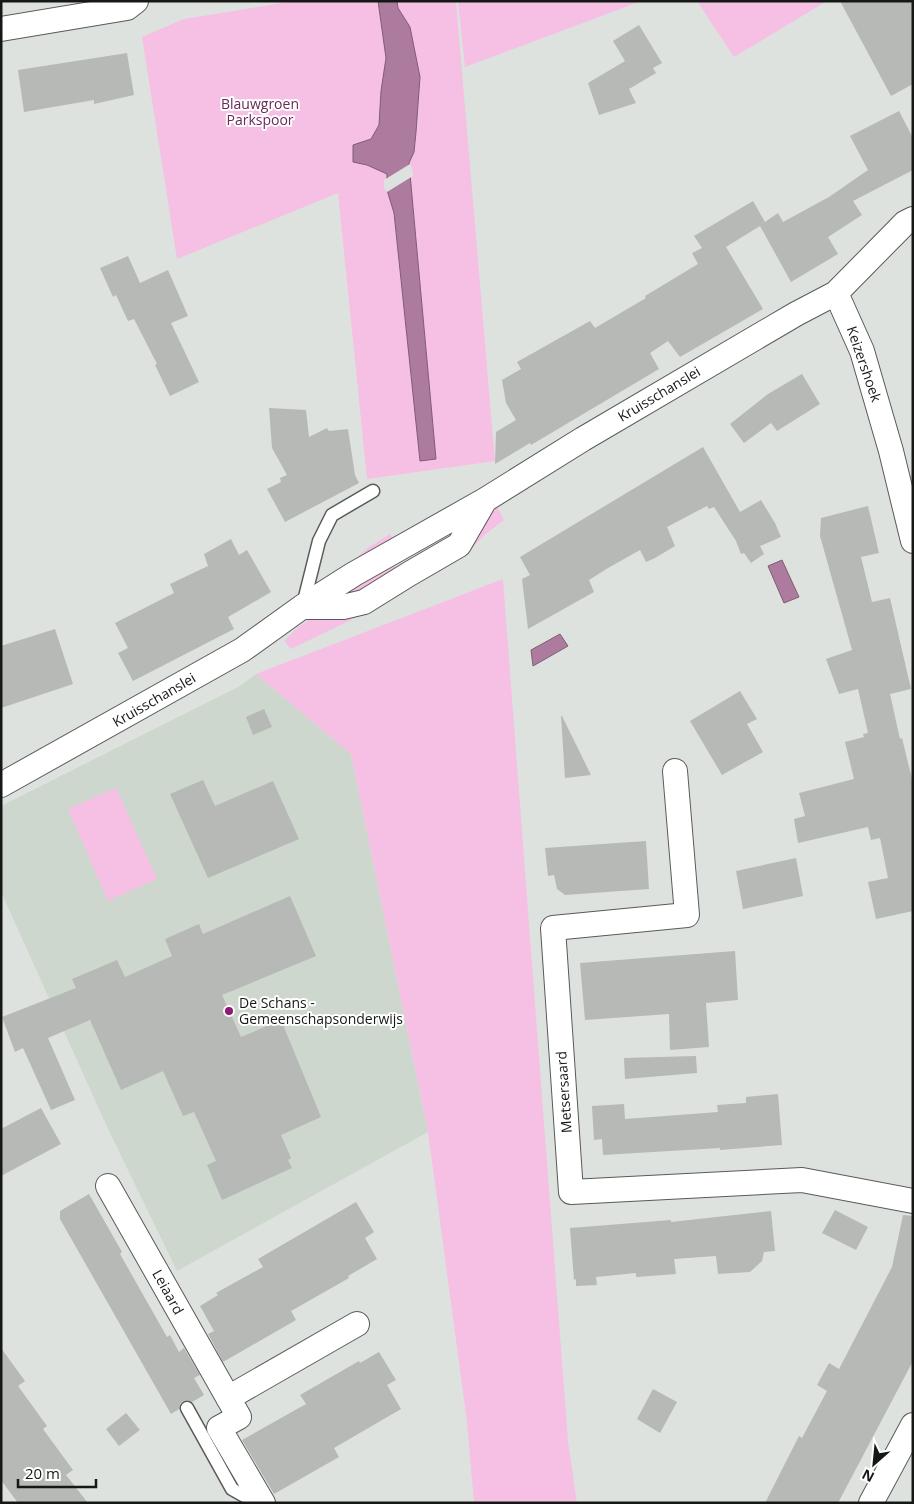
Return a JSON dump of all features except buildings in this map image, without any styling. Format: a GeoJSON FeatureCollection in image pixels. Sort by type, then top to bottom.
{"type":"FeatureCollection","features":[{"type":"Feature","properties":{"kind":"street"},"geometry":{"type":"LineString","coordinates":[[1,29],[127,8],[136,1]]}},
{"type":"Feature","properties":{"kind":"street"},"geometry":{"type":"LineString","coordinates":[[836,293],[906,223],[913,219]]}},
{"type":"Feature","properties":{"kind":"street","name":"Kruisschanslei"},"geometry":{"type":"LineString","coordinates":[[1,785],[242,650],[302,607],[354,574],[485,500],[600,429],[796,314],[836,293]]}},
{"type":"Feature","properties":{"kind":"street","name":"Keizershoek"},"geometry":{"type":"LineString","coordinates":[[836,293],[862,351],[891,451],[913,541]]}},
{"type":"Feature","properties":{"kind":"street","name":"Metsersaard"},"geometry":{"type":"LineString","coordinates":[[675,771],[687,915],[553,928],[571,1192],[802,1180],[913,1200]]}},
{"type":"Feature","properties":{"kind":"street","name":"Leiaard"},"geometry":{"type":"LineString","coordinates":[[108,1186],[239,1417],[219,1428],[262,1502]]}},
{"type":"Feature","properties":{"kind":"street"},"geometry":{"type":"LineString","coordinates":[[228,1398],[357,1324]]}},
{"type":"Feature","properties":{"kind":"street"},"geometry":{"type":"LineString","coordinates":[[871,1503],[913,1425]]}},
{"type":"Feature","properties":{"kind":"lane"},"geometry":{"type":"LineString","coordinates":[[302,607],[319,541],[332,515],[373,491]]}},
{"type":"Feature","properties":{"kind":"lane"},"geometry":{"type":"LineString","coordinates":[[187,1408],[232,1489],[241,1496],[262,1502]]}},
{"type":"Feature","properties":{"kind":"shaded area"},"geometry":{"type":"Polygon","coordinates":[[[378,1],[397,1],[398,8],[410,27],[420,77],[414,152],[409,163],[436,459],[420,461],[394,213],[387,190],[387,174],[367,165],[353,162],[353,145],[371,139],[379,125],[381,91],[386,58],[378,1]]]}},
{"type":"Feature","properties":{"kind":"shaded area"},"geometry":{"type":"Polygon","coordinates":[[[782,560],[799,597],[784,603],[768,566],[782,560]]]}},
{"type":"Feature","properties":{"kind":"shaded area"},"geometry":{"type":"Polygon","coordinates":[[[560,634],[568,646],[533,666],[531,650],[560,634]]]}},
{"type":"Feature","properties":{"kind":"shaded area","name":"De Schans - Gemeenschapsonderwijs"},"geometry":{"type":"Polygon","coordinates":[[[256,674],[351,754],[428,1132],[177,1271],[109,1131],[1,892],[1,806],[240,686],[256,674]]]}},
{"type":"Feature","properties":{"kind":"green space","name":"Blauwgroen Parkspoor"},"geometry":{"type":"Polygon","coordinates":[[[294,1],[456,1],[495,461],[367,479],[338,193],[177,259],[142,37],[184,19],[294,1]]]}},
{"type":"Feature","properties":{"kind":"green space"},"geometry":{"type":"Polygon","coordinates":[[[458,1],[642,1],[465,67],[458,1]]]}},
{"type":"Feature","properties":{"kind":"green space"},"geometry":{"type":"Polygon","coordinates":[[[697,1],[827,1],[734,57],[697,1]]]}},
{"type":"Feature","properties":{"kind":"green space"},"geometry":{"type":"Polygon","coordinates":[[[495,503],[504,520],[488,532],[464,556],[432,576],[429,572],[462,554],[475,542],[495,503]]]}},
{"type":"Feature","properties":{"kind":"green space"},"geometry":{"type":"Polygon","coordinates":[[[390,534],[396,544],[346,567],[369,547],[390,534]]]}},
{"type":"Feature","properties":{"kind":"green space"},"geometry":{"type":"Polygon","coordinates":[[[392,561],[399,573],[355,595],[351,591],[353,586],[392,561]]]}},
{"type":"Feature","properties":{"kind":"green space"},"geometry":{"type":"Polygon","coordinates":[[[503,579],[568,1441],[577,1503],[474,1503],[467,1422],[428,1132],[351,754],[256,674],[503,579]]]}},
{"type":"Feature","properties":{"kind":"green space"},"geometry":{"type":"Polygon","coordinates":[[[381,600],[384,604],[291,649],[284,641],[298,627],[312,618],[381,600]]]}},
{"type":"Feature","properties":{"kind":"green space"},"geometry":{"type":"Polygon","coordinates":[[[116,788],[157,879],[108,901],[68,809],[116,788]]]}},
{"type":"Feature","properties":{"kind":"pier"},"geometry":{"type":"Polygon","coordinates":[[[410,164],[413,176],[387,192],[384,188],[384,180],[410,164]]]}},
{"type":"Feature","properties":{"kind":"place","name":"De Schans - Gemeenschapsonderwijs"},"geometry":{"type":"Point","coordinates":[229,1011]}}]}
